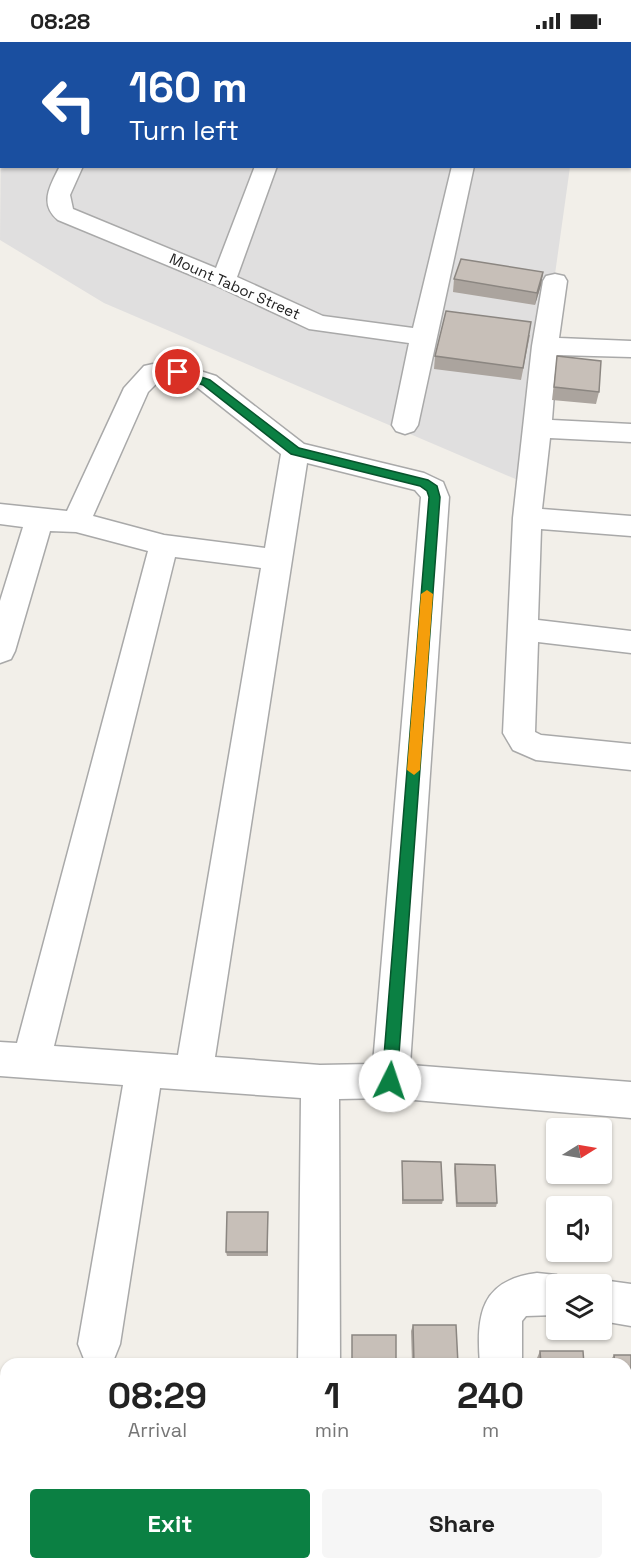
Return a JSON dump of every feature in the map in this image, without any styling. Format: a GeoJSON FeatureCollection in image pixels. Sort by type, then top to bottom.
{"type":"FeatureCollection","features":[{"type":"Feature","properties":{"kind":"street","name":"Mount Tabor Street"},"geometry":{"type":"LineString","coordinates":[[71,168],[62,185],[59,205],[62,212],[74,219],[224,280],[318,323],[423,337]]}},
{"type":"Feature","properties":{"kind":"street"},"geometry":{"type":"LineString","coordinates":[[224,280],[265,168]]}},
{"type":"Feature","properties":{"kind":"street"},"geometry":{"type":"LineString","coordinates":[[405,425],[463,168]]}},
{"type":"Feature","properties":{"kind":"street"},"geometry":{"type":"LineString","coordinates":[[555,281],[544,346],[538,428],[527,518],[519,733],[524,741],[536,747],[631,757]]}},
{"type":"Feature","properties":{"kind":"street"},"geometry":{"type":"LineString","coordinates":[[544,346],[631,349]]}},
{"type":"Feature","properties":{"kind":"street"},"geometry":{"type":"LineString","coordinates":[[76,522],[137,388],[153,372],[178,372],[207,382],[295,451],[424,483],[433,489],[435,497],[390,1081]]}},
{"type":"Feature","properties":{"kind":"street"},"geometry":{"type":"LineString","coordinates":[[538,428],[631,433]]}},
{"type":"Feature","properties":{"kind":"street"},"geometry":{"type":"LineString","coordinates":[[195,1072],[295,451]]}},
{"type":"Feature","properties":{"kind":"street"},"geometry":{"type":"LineString","coordinates":[[0,514],[39,520],[76,522],[164,545],[276,560]]}},
{"type":"Feature","properties":{"kind":"street"},"geometry":{"type":"LineString","coordinates":[[527,518],[631,526]]}},
{"type":"Feature","properties":{"kind":"street"},"geometry":{"type":"LineString","coordinates":[[0,651],[39,520]]}},
{"type":"Feature","properties":{"kind":"street"},"geometry":{"type":"LineString","coordinates":[[164,545],[15,1060],[321,1082],[390,1081],[631,1100]]}},
{"type":"Feature","properties":{"kind":"street"},"geometry":{"type":"LineString","coordinates":[[523,629],[631,642]]}},
{"type":"Feature","properties":{"kind":"street"},"geometry":{"type":"LineString","coordinates":[[99,1344],[145,1068]]}},
{"type":"Feature","properties":{"kind":"street"},"geometry":{"type":"LineString","coordinates":[[319,1358],[321,1082]]}},
{"type":"Feature","properties":{"kind":"street"},"geometry":{"type":"LineString","coordinates":[[500,1358],[498,1340],[501,1313],[513,1299],[535,1292],[546,1294]]}},
{"type":"Feature","properties":{"kind":"street"},"geometry":{"type":"LineString","coordinates":[[612,1302],[631,1305]]}},
{"type":"Feature","properties":{"kind":"shaded area"},"geometry":{"type":"Polygon","coordinates":[[[1,168],[570,168],[534,424],[520,481],[104,303],[0,240],[1,168]]]}},
{"type":"Feature","properties":{"kind":"building"},"geometry":{"type":"Polygon","coordinates":[[[461,259],[543,272],[537,293],[454,279],[461,259]]]}},
{"type":"Feature","properties":{"kind":"building"},"geometry":{"type":"Polygon","coordinates":[[[446,311],[531,322],[523,368],[435,356],[446,311]]]}},
{"type":"Feature","properties":{"kind":"building"},"geometry":{"type":"Polygon","coordinates":[[[557,356],[601,361],[599,392],[554,387],[557,356]]]}},
{"type":"Feature","properties":{"kind":"building"},"geometry":{"type":"Polygon","coordinates":[[[402,1161],[441,1162],[443,1200],[403,1200],[402,1161]]]}},
{"type":"Feature","properties":{"kind":"building"},"geometry":{"type":"Polygon","coordinates":[[[455,1164],[495,1165],[497,1203],[457,1203],[455,1164]]]}},
{"type":"Feature","properties":{"kind":"building"},"geometry":{"type":"Polygon","coordinates":[[[227,1212],[268,1212],[267,1252],[226,1252],[227,1212]]]}},
{"type":"Feature","properties":{"kind":"building"},"geometry":{"type":"Polygon","coordinates":[[[413,1325],[456,1325],[458,1358],[414,1358],[413,1325]]]}},
{"type":"Feature","properties":{"kind":"building"},"geometry":{"type":"Polygon","coordinates":[[[352,1335],[396,1335],[396,1358],[352,1358],[352,1335]]]}},
{"type":"Feature","properties":{"kind":"building"},"geometry":{"type":"Polygon","coordinates":[[[540,1351],[583,1351],[584,1358],[541,1358],[540,1351]]]}},
{"type":"Feature","properties":{"kind":"building"},"geometry":{"type":"Polygon","coordinates":[[[614,1355],[631,1355],[631,1358],[614,1358],[614,1355]]]}},
{"type":"Feature","properties":{"kind":"slow traffic"},"geometry":{"type":"LineString","coordinates":[[414,770],[427,594]]}},
{"type":"Feature","properties":{"kind":"route"},"geometry":{"type":"LineString","coordinates":[[178,372],[207,382],[295,451],[424,483],[433,489],[435,497],[390,1081]]}}]}
